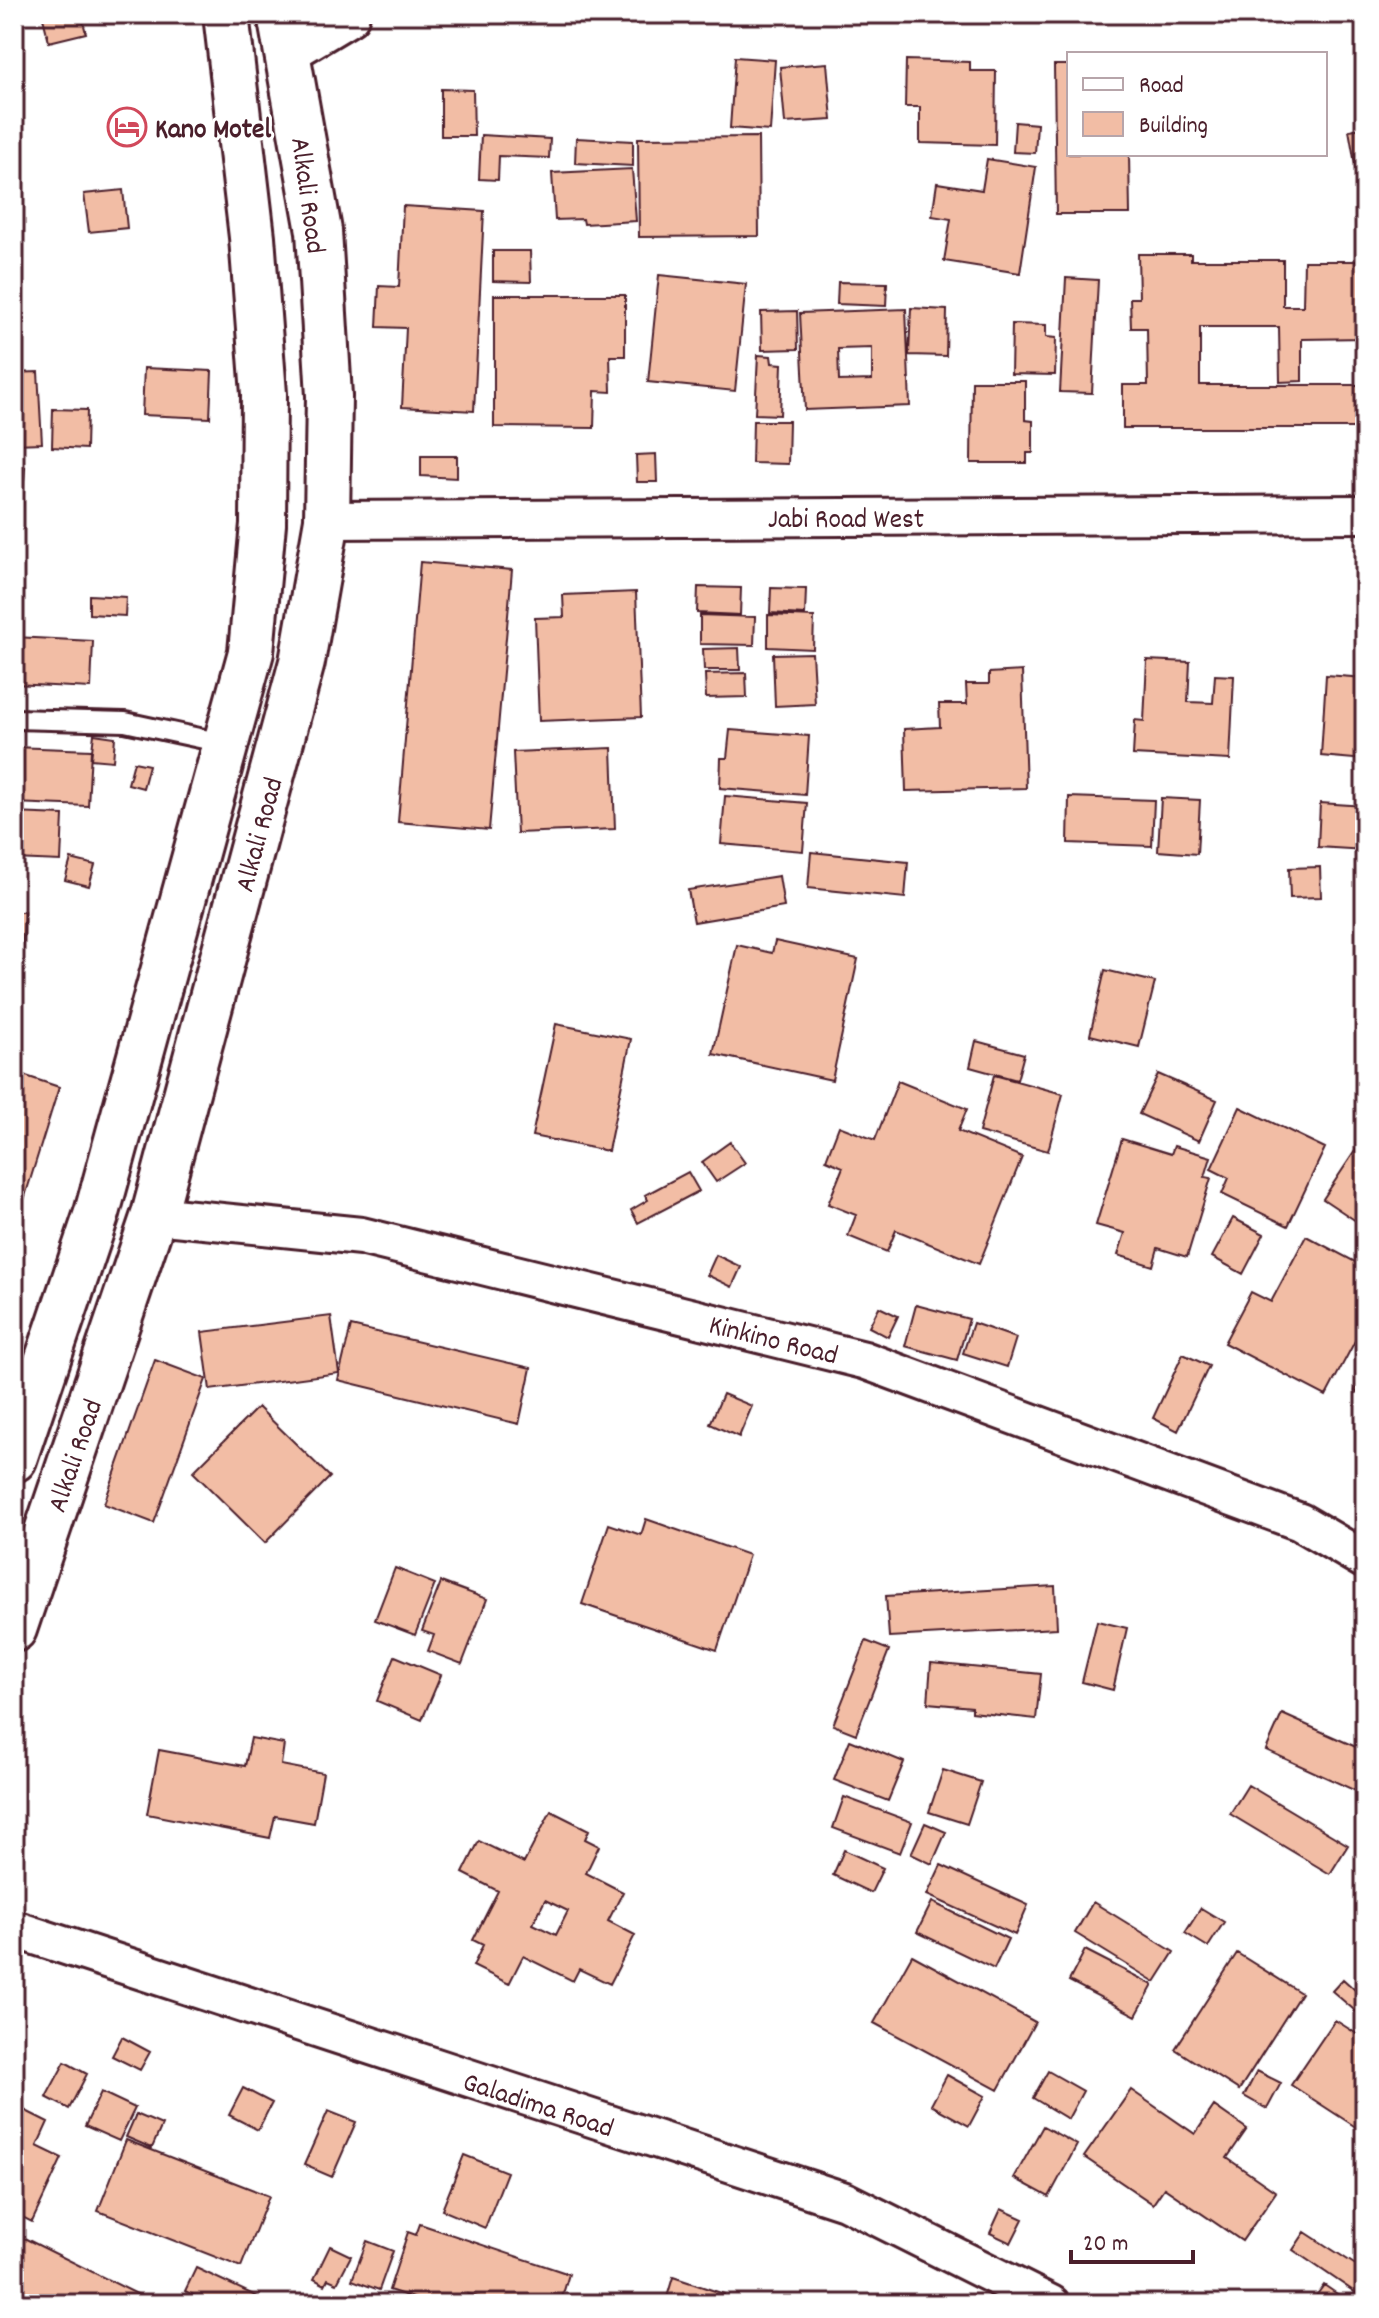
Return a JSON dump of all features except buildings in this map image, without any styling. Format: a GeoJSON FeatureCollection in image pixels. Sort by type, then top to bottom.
{"type":"FeatureCollection","features":[{"type":"Feature","properties":{"kind":"main road","name":"Alkali Road"},"geometry":{"type":"LineString","coordinates":[[14,1459],[97,1213],[251,652],[263,524],[264,394],[252,237],[226,14]]}},
{"type":"Feature","properties":{"kind":"main road"},"geometry":{"type":"LineString","coordinates":[[284,32],[347,14]]}},
{"type":"Feature","properties":{"kind":"main road","name":"Alkali Road"},"geometry":{"type":"LineString","coordinates":[[14,1629],[154,1215],[302,662],[327,520],[329,396],[319,231],[284,32]]}},
{"type":"Feature","properties":{"kind":"street","name":"Jabi Road West"},"geometry":{"type":"LineString","coordinates":[[327,520],[1365,514]]}},
{"type":"Feature","properties":{"kind":"street","name":"Kinkino Road"},"geometry":{"type":"LineString","coordinates":[[154,1215],[361,1236],[864,1360],[1300,1522],[1365,1560]]}},
{"type":"Feature","properties":{"kind":"street","name":"Galadima Road"},"geometry":{"type":"LineString","coordinates":[[14,1929],[845,2201],[1051,2304]]}},
{"type":"Feature","properties":{"kind":"lane"},"geometry":{"type":"LineString","coordinates":[[14,719],[125,722],[227,744]]}},
{"type":"Feature","properties":{"kind":"place","name":"Kano Motel"},"geometry":{"type":"Point","coordinates":[127,127]}}]}
